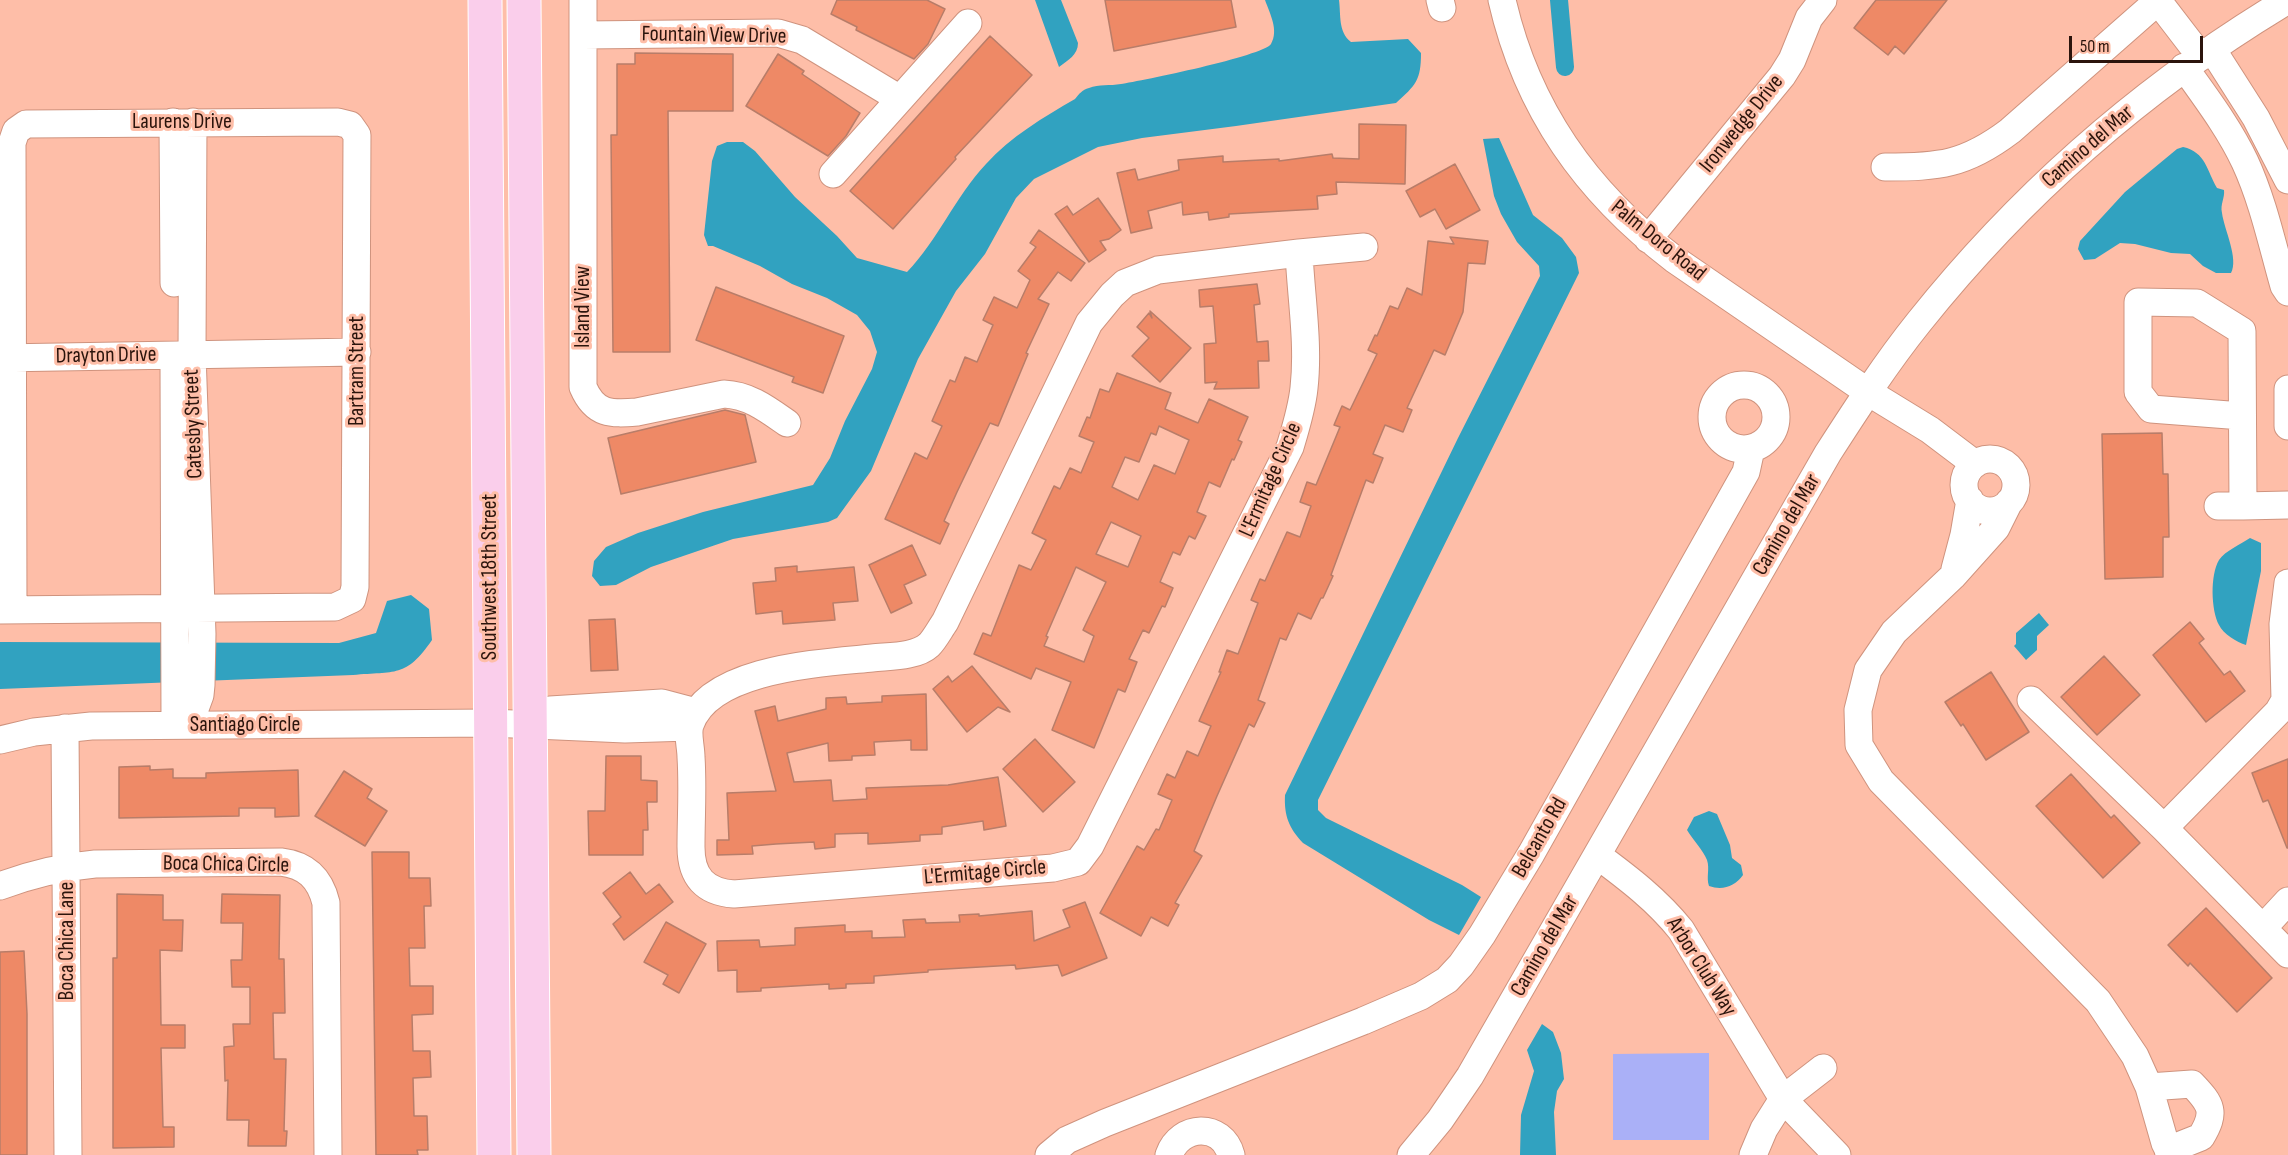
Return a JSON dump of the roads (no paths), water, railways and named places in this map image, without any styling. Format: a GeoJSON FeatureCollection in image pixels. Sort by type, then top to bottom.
{"type":"FeatureCollection","features":[{"type":"Feature","properties":{"kind":"main road","name":"Southwest 18th Street"},"geometry":{"type":"LineString","coordinates":[[485,0],[494,1155]]}},
{"type":"Feature","properties":{"kind":"main road","name":"Southwest 18th Street"},"geometry":{"type":"LineString","coordinates":[[524,0],[534,1155]]}},
{"type":"Feature","properties":{"kind":"street","name":"Island View"},"geometry":{"type":"LineString","coordinates":[[583,0],[583,387],[588,400],[598,409],[610,413],[624,413],[724,394],[736,394],[761,405],[787,423]]}},
{"type":"Feature","properties":{"kind":"street","name":"Palm Doro Road"},"geometry":{"type":"LineString","coordinates":[[1502,0],[1515,46],[1532,90],[1554,131],[1583,173],[1614,208],[1648,239],[1868,392],[1930,430],[1975,464]]}},
{"type":"Feature","properties":{"kind":"street","name":"Ironwedge Drive"},"geometry":{"type":"LineString","coordinates":[[1648,239],[1782,76],[1792,60],[1809,18],[1823,0]]}},
{"type":"Feature","properties":{"kind":"street"},"geometry":{"type":"LineString","coordinates":[[1885,167],[1931,167],[1986,149],[2010,131],[2158,0],[2199,58],[2256,118],[2288,180]]}},
{"type":"Feature","properties":{"kind":"street","name":"Camino del Mar"},"geometry":{"type":"LineString","coordinates":[[1423,1150],[1470,1076],[1822,463],[1868,392],[1918,323],[1965,266],[2069,161],[2126,112],[2199,58],[2288,0]]}},
{"type":"Feature","properties":{"kind":"street"},"geometry":{"type":"LineString","coordinates":[[833,174],[968,23]]}},
{"type":"Feature","properties":{"kind":"street","name":"Fountain View Drive"},"geometry":{"type":"LineString","coordinates":[[583,35],[778,33],[790,35],[900,99]]}},
{"type":"Feature","properties":{"kind":"street"},"geometry":{"type":"LineString","coordinates":[[2199,58],[2224,124],[2244,161],[2260,201],[2284,286],[2288,292]]}},
{"type":"Feature","properties":{"kind":"street","name":"Catesby Street"},"geometry":{"type":"LineString","coordinates":[[182,725],[188,686],[183,354],[183,122]]}},
{"type":"Feature","properties":{"kind":"street","name":"Laurens Drive"},"geometry":{"type":"LineString","coordinates":[[6,358],[12,143],[16,131],[26,124],[338,122],[350,125]]}},
{"type":"Feature","properties":{"kind":"street","name":"Bartram Street"},"geometry":{"type":"LineString","coordinates":[[188,622],[335,608],[351,599],[355,587],[357,135],[350,125]]}},
{"type":"Feature","properties":{"kind":"street"},"geometry":{"type":"LineString","coordinates":[[491,723],[529,718],[634,729],[692,719],[700,704],[725,687],[774,671],[796,665],[893,656],[914,652],[929,645],[945,622],[1089,323],[1125,282],[1158,270],[1299,253],[1364,248]]}},
{"type":"Feature","properties":{"kind":"street","name":"L'Ermitage Circle"},"geometry":{"type":"LineString","coordinates":[[692,719],[691,862],[699,879],[709,888],[721,893],[734,894],[1053,868],[1078,861],[1090,846],[1290,447],[1299,418],[1304,388],[1305,357],[1299,253]]}},
{"type":"Feature","properties":{"kind":"street"},"geometry":{"type":"LineString","coordinates":[[2242,416],[2151,409],[2138,392],[2138,302],[2197,303],[2242,331],[2242,416],[2230,506],[2288,505]]}},
{"type":"Feature","properties":{"kind":"street","name":"Drayton Drive"},"geometry":{"type":"LineString","coordinates":[[6,358],[357,352]]}},
{"type":"Feature","properties":{"kind":"street"},"geometry":{"type":"LineString","coordinates":[[6,358],[7,610],[188,622]]}},
{"type":"Feature","properties":{"kind":"street"},"geometry":{"type":"LineString","coordinates":[[2288,389],[2288,426]]}},
{"type":"Feature","properties":{"kind":"street","name":"Belcanto Rd"},"geometry":{"type":"LineString","coordinates":[[1049,1155],[1067,1140],[1421,996],[1448,980],[1482,935],[1531,854],[1746,472],[1751,449]]}},
{"type":"Feature","properties":{"kind":"street"},"geometry":{"type":"LineString","coordinates":[[2009,502],[2003,507],[1988,511],[1981,509],[1970,500],[1965,487],[1965,479],[1975,464],[1990,459],[2006,465],[2015,479],[2016,488],[2009,502],[1996,528],[1953,576],[1894,632],[1868,670],[1858,710],[1859,745],[1881,781],[2098,1001],[2135,1056],[2149,1087],[2170,1152],[2200,1137],[2211,1117],[2208,1101],[2192,1084],[2149,1087]]}},
{"type":"Feature","properties":{"kind":"street"},"geometry":{"type":"LineString","coordinates":[[1953,576],[1970,500]]}},
{"type":"Feature","properties":{"kind":"street"},"geometry":{"type":"LineString","coordinates":[[2164,828],[2278,712],[2284,700],[2283,624],[2288,583]]}},
{"type":"Feature","properties":{"kind":"street"},"geometry":{"type":"LineString","coordinates":[[2031,700],[2164,828],[2288,954]]}},
{"type":"Feature","properties":{"kind":"street","name":"Santiago Circle"},"geometry":{"type":"LineString","coordinates":[[0,740],[65,728],[491,723]]}},
{"type":"Feature","properties":{"kind":"street","name":"Boca Chica Lane"},"geometry":{"type":"LineString","coordinates":[[65,728],[68,1155]]}},
{"type":"Feature","properties":{"kind":"street","name":"Arbor Club Way"},"geometry":{"type":"LineString","coordinates":[[1597,855],[1644,891],[1664,909],[1681,930],[1783,1099],[1837,1155]]}},
{"type":"Feature","properties":{"kind":"street","name":"Boca Chica Circle"},"geometry":{"type":"LineString","coordinates":[[0,886],[32,874],[95,864],[281,862],[293,863],[316,878],[323,890],[326,903],[328,1155]]}},
{"type":"Feature","properties":{"kind":"street"},"geometry":{"type":"LineString","coordinates":[[2263,928],[2288,901]]}},
{"type":"Feature","properties":{"kind":"street"},"geometry":{"type":"LineString","coordinates":[[1753,1155],[1764,1129],[1783,1099],[1823,1068]]}},
{"type":"Feature","properties":{"kind":"street"},"geometry":{"type":"LineString","coordinates":[[1196,1087],[1204,1131]]}},
{"type":"Feature","properties":{"kind":"street"},"geometry":{"type":"LineString","coordinates":[[1152,1104],[1172,1149]]}},
{"type":"Feature","properties":{"kind":"street"},"geometry":{"type":"LineString","coordinates":[[1172,1149],[1182,1135],[1193,1131],[1204,1131],[1214,1133],[1223,1140],[1231,1155]]}},
{"type":"Feature","properties":{"kind":"waterway"},"geometry":{"type":"LineString","coordinates":[[1559,0],[1565,67]]}}]}
